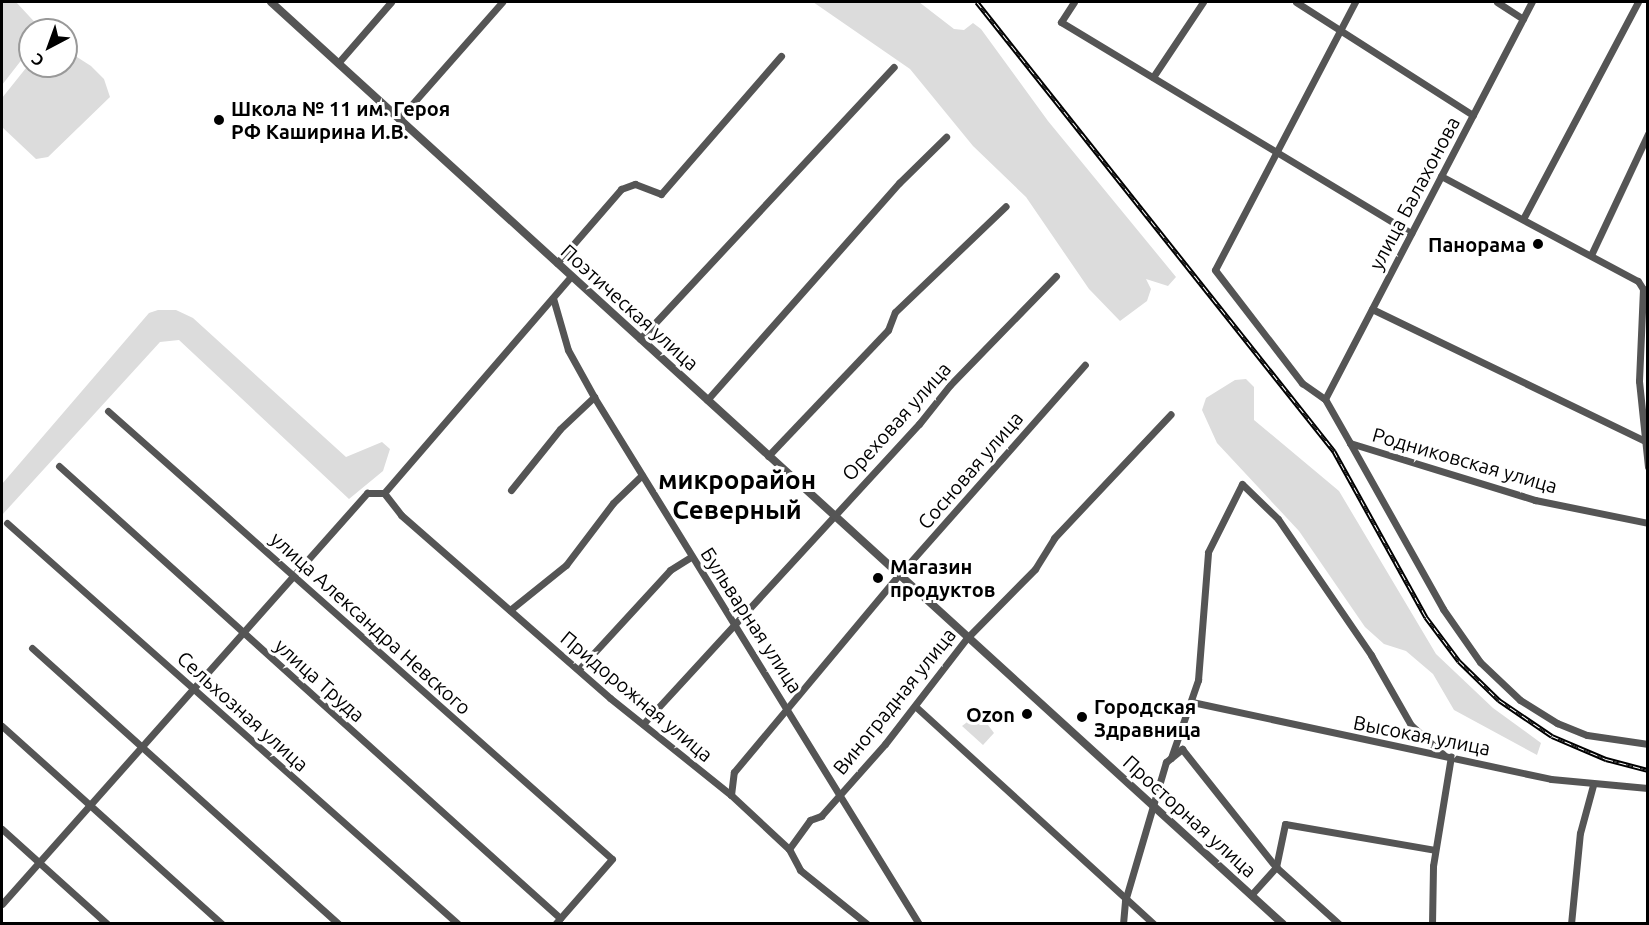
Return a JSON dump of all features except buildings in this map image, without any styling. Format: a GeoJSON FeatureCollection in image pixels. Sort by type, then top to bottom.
{"type":"FeatureCollection","features":[{"type":"Feature","properties":{"kind":"street","name":"Поэтическая улица"},"geometry":{"type":"LineString","coordinates":[[270,2],[281,5],[338,63],[967,638]]}},
{"type":"Feature","properties":{"kind":"street"},"geometry":{"type":"LineString","coordinates":[[338,63],[391,2]]}},
{"type":"Feature","properties":{"kind":"street"},"geometry":{"type":"LineString","coordinates":[[399,119],[502,2]]}},
{"type":"Feature","properties":{"kind":"street"},"geometry":{"type":"LineString","coordinates":[[1074,2],[1061,22],[1412,233]]}},
{"type":"Feature","properties":{"kind":"street"},"geometry":{"type":"LineString","coordinates":[[1153,77],[1203,2]]}},
{"type":"Feature","properties":{"kind":"street"},"geometry":{"type":"LineString","coordinates":[[1296,2],[1473,115]]}},
{"type":"Feature","properties":{"kind":"street"},"geometry":{"type":"LineString","coordinates":[[1277,152],[1355,2]]}},
{"type":"Feature","properties":{"kind":"street"},"geometry":{"type":"LineString","coordinates":[[1497,2],[1523,19]]}},
{"type":"Feature","properties":{"kind":"street","name":"улица Балахонова"},"geometry":{"type":"LineString","coordinates":[[1325,399],[1532,2]]}},
{"type":"Feature","properties":{"kind":"street"},"geometry":{"type":"LineString","coordinates":[[1523,219],[1638,2]]}},
{"type":"Feature","properties":{"kind":"street"},"geometry":{"type":"LineString","coordinates":[[557,263],[621,189],[635,184],[661,194],[781,56]]}},
{"type":"Feature","properties":{"kind":"street"},"geometry":{"type":"LineString","coordinates":[[640,339],[894,67]]}},
{"type":"Feature","properties":{"kind":"street"},"geometry":{"type":"LineString","coordinates":[[1591,255],[1647,134]]}},
{"type":"Feature","properties":{"kind":"street"},"geometry":{"type":"LineString","coordinates":[[707,400],[899,183],[946,137]]}},
{"type":"Feature","properties":{"kind":"street","name":"Родниковская улица"},"geometry":{"type":"LineString","coordinates":[[1277,152],[1215,270],[1302,383],[1325,399],[1350,443],[1536,500],[1647,523]]}},
{"type":"Feature","properties":{"kind":"street"},"geometry":{"type":"LineString","coordinates":[[1442,176],[1633,278],[1643,289],[1639,370],[1647,467]]}},
{"type":"Feature","properties":{"kind":"street"},"geometry":{"type":"LineString","coordinates":[[768,456],[888,330],[895,312],[1005,206]]}},
{"type":"Feature","properties":{"kind":"street"},"geometry":{"type":"LineString","coordinates":[[2,904],[367,493],[384,493],[571,276]]}},
{"type":"Feature","properties":{"kind":"street","name":"Ореховая улица"},"geometry":{"type":"LineString","coordinates":[[643,724],[737,623],[950,385],[1056,276]]}},
{"type":"Feature","properties":{"kind":"street","name":"Бульварная улица"},"geometry":{"type":"LineString","coordinates":[[553,298],[567,350],[594,397],[691,556],[737,623],[789,707],[839,794],[919,924]]}},
{"type":"Feature","properties":{"kind":"street"},"geometry":{"type":"LineString","coordinates":[[1372,309],[1645,441]]}},
{"type":"Feature","properties":{"kind":"street","name":"Сосновая улица"},"geometry":{"type":"LineString","coordinates":[[730,795],[734,772],[898,576],[1085,365]]}},
{"type":"Feature","properties":{"kind":"street"},"geometry":{"type":"LineString","coordinates":[[511,490],[560,429],[594,397]]}},
{"type":"Feature","properties":{"kind":"street","name":"улица Александра Невского"},"geometry":{"type":"LineString","coordinates":[[108,411],[612,859],[557,921]]}},
{"type":"Feature","properties":{"kind":"street","name":"Виноградная улица"},"geometry":{"type":"LineString","coordinates":[[789,849],[915,706],[967,638],[1171,414]]}},
{"type":"Feature","properties":{"kind":"street"},"geometry":{"type":"LineString","coordinates":[[1350,443],[1443,609],[1480,662],[1520,700],[1557,723],[1587,735],[1647,744]]}},
{"type":"Feature","properties":{"kind":"street","name":"улица Труда"},"geometry":{"type":"LineString","coordinates":[[59,466],[557,921]]}},
{"type":"Feature","properties":{"kind":"street"},"geometry":{"type":"LineString","coordinates":[[510,610],[566,565],[613,502],[642,476]]}},
{"type":"Feature","properties":{"kind":"street"},"geometry":{"type":"LineString","coordinates":[[1123,924],[1125,901],[1154,804],[1171,758],[1183,712],[1192,702],[1198,680],[1204,569],[1242,484],[1278,519],[1371,655],[1411,725],[1447,756],[1435,850],[1432,924]]}},
{"type":"Feature","properties":{"kind":"street","name":"Придорожная улица"},"geometry":{"type":"LineString","coordinates":[[384,493],[401,515],[643,724],[730,795],[789,849],[800,870],[867,924]]}},
{"type":"Feature","properties":{"kind":"street","name":"Сельхозная улица"},"geometry":{"type":"LineString","coordinates":[[7,523],[458,924]]}},
{"type":"Feature","properties":{"kind":"street"},"geometry":{"type":"LineString","coordinates":[[580,668],[670,570],[691,556]]}},
{"type":"Feature","properties":{"kind":"street","name":"Просторная улица"},"geometry":{"type":"LineString","coordinates":[[967,638],[1154,804],[1283,924]]}},
{"type":"Feature","properties":{"kind":"street"},"geometry":{"type":"LineString","coordinates":[[32,648],[338,924]]}},
{"type":"Feature","properties":{"kind":"street","name":"Высокая улица"},"geometry":{"type":"LineString","coordinates":[[1192,702],[1593,785],[1647,788]]}},
{"type":"Feature","properties":{"kind":"street"},"geometry":{"type":"LineString","coordinates":[[915,706],[1125,901],[1154,924]]}},
{"type":"Feature","properties":{"kind":"street"},"geometry":{"type":"LineString","coordinates":[[2,726],[222,924]]}},
{"type":"Feature","properties":{"kind":"street"},"geometry":{"type":"LineString","coordinates":[[1171,758],[1182,749],[1276,867],[1339,924]]}},
{"type":"Feature","properties":{"kind":"street"},"geometry":{"type":"LineString","coordinates":[[1572,924],[1580,833],[1593,785]]}},
{"type":"Feature","properties":{"kind":"street"},"geometry":{"type":"LineString","coordinates":[[1251,895],[1276,867],[1285,824],[1435,850]]}},
{"type":"Feature","properties":{"kind":"street"},"geometry":{"type":"LineString","coordinates":[[2,829],[107,924]]}},
{"type":"Feature","properties":{"kind":"shaded area"},"geometry":{"type":"Polygon","coordinates":[[[2,2],[16,2],[31,18],[18,18],[18,64],[2,85],[2,2]]]}},
{"type":"Feature","properties":{"kind":"shaded area"},"geometry":{"type":"Polygon","coordinates":[[[813,2],[919,2],[954,29],[964,30],[973,23],[981,29],[1048,121],[1176,277],[1168,286],[1146,279],[1151,289],[1147,301],[1120,321],[1089,289],[1026,197],[973,146],[910,69],[813,2]]]}},
{"type":"Feature","properties":{"kind":"shaded area"},"geometry":{"type":"Polygon","coordinates":[[[78,58],[91,66],[104,79],[110,97],[48,157],[36,159],[2,127],[2,98],[18,78],[78,78],[78,58]]]}},
{"type":"Feature","properties":{"kind":"shaded area"},"geometry":{"type":"Polygon","coordinates":[[[158,310],[176,310],[193,318],[346,457],[382,442],[390,449],[383,471],[349,499],[179,340],[160,342],[2,515],[2,484],[149,313],[158,310]]]}},
{"type":"Feature","properties":{"kind":"shaded area"},"geometry":{"type":"Polygon","coordinates":[[[1246,379],[1254,387],[1254,420],[1339,491],[1436,654],[1493,708],[1541,743],[1537,755],[1454,710],[1433,674],[1406,651],[1384,644],[1365,627],[1299,531],[1217,443],[1202,410],[1206,398],[1235,380],[1246,379]]]}},
{"type":"Feature","properties":{"kind":"shaded area"},"geometry":{"type":"Polygon","coordinates":[[[979,713],[994,733],[983,745],[962,726],[979,713]]]}},
{"type":"Feature","properties":{"kind":"railway"},"geometry":{"type":"LineString","coordinates":[[977,2],[1334,451],[1426,617],[1459,661],[1499,700],[1552,736],[1606,759],[1648,770]]}},
{"type":"Feature","properties":{"kind":"place","name":"Школа № 11 им. Героя РФ Каширина И.В."},"geometry":{"type":"Point","coordinates":[219,120]}},
{"type":"Feature","properties":{"kind":"place","name":"Панорама"},"geometry":{"type":"Point","coordinates":[1538,244]}},
{"type":"Feature","properties":{"kind":"place","name":"Магазин продуктов"},"geometry":{"type":"Point","coordinates":[878,578]}},
{"type":"Feature","properties":{"kind":"place","name":"Ozon"},"geometry":{"type":"Point","coordinates":[1027,714]}},
{"type":"Feature","properties":{"kind":"place","name":"Городская Здравница"},"geometry":{"type":"Point","coordinates":[1082,717]}},
{"type":"Feature","properties":{"kind":"district","name":"микрорайон Северный"},"geometry":{"type":"Point","coordinates":[737,495]}}]}
